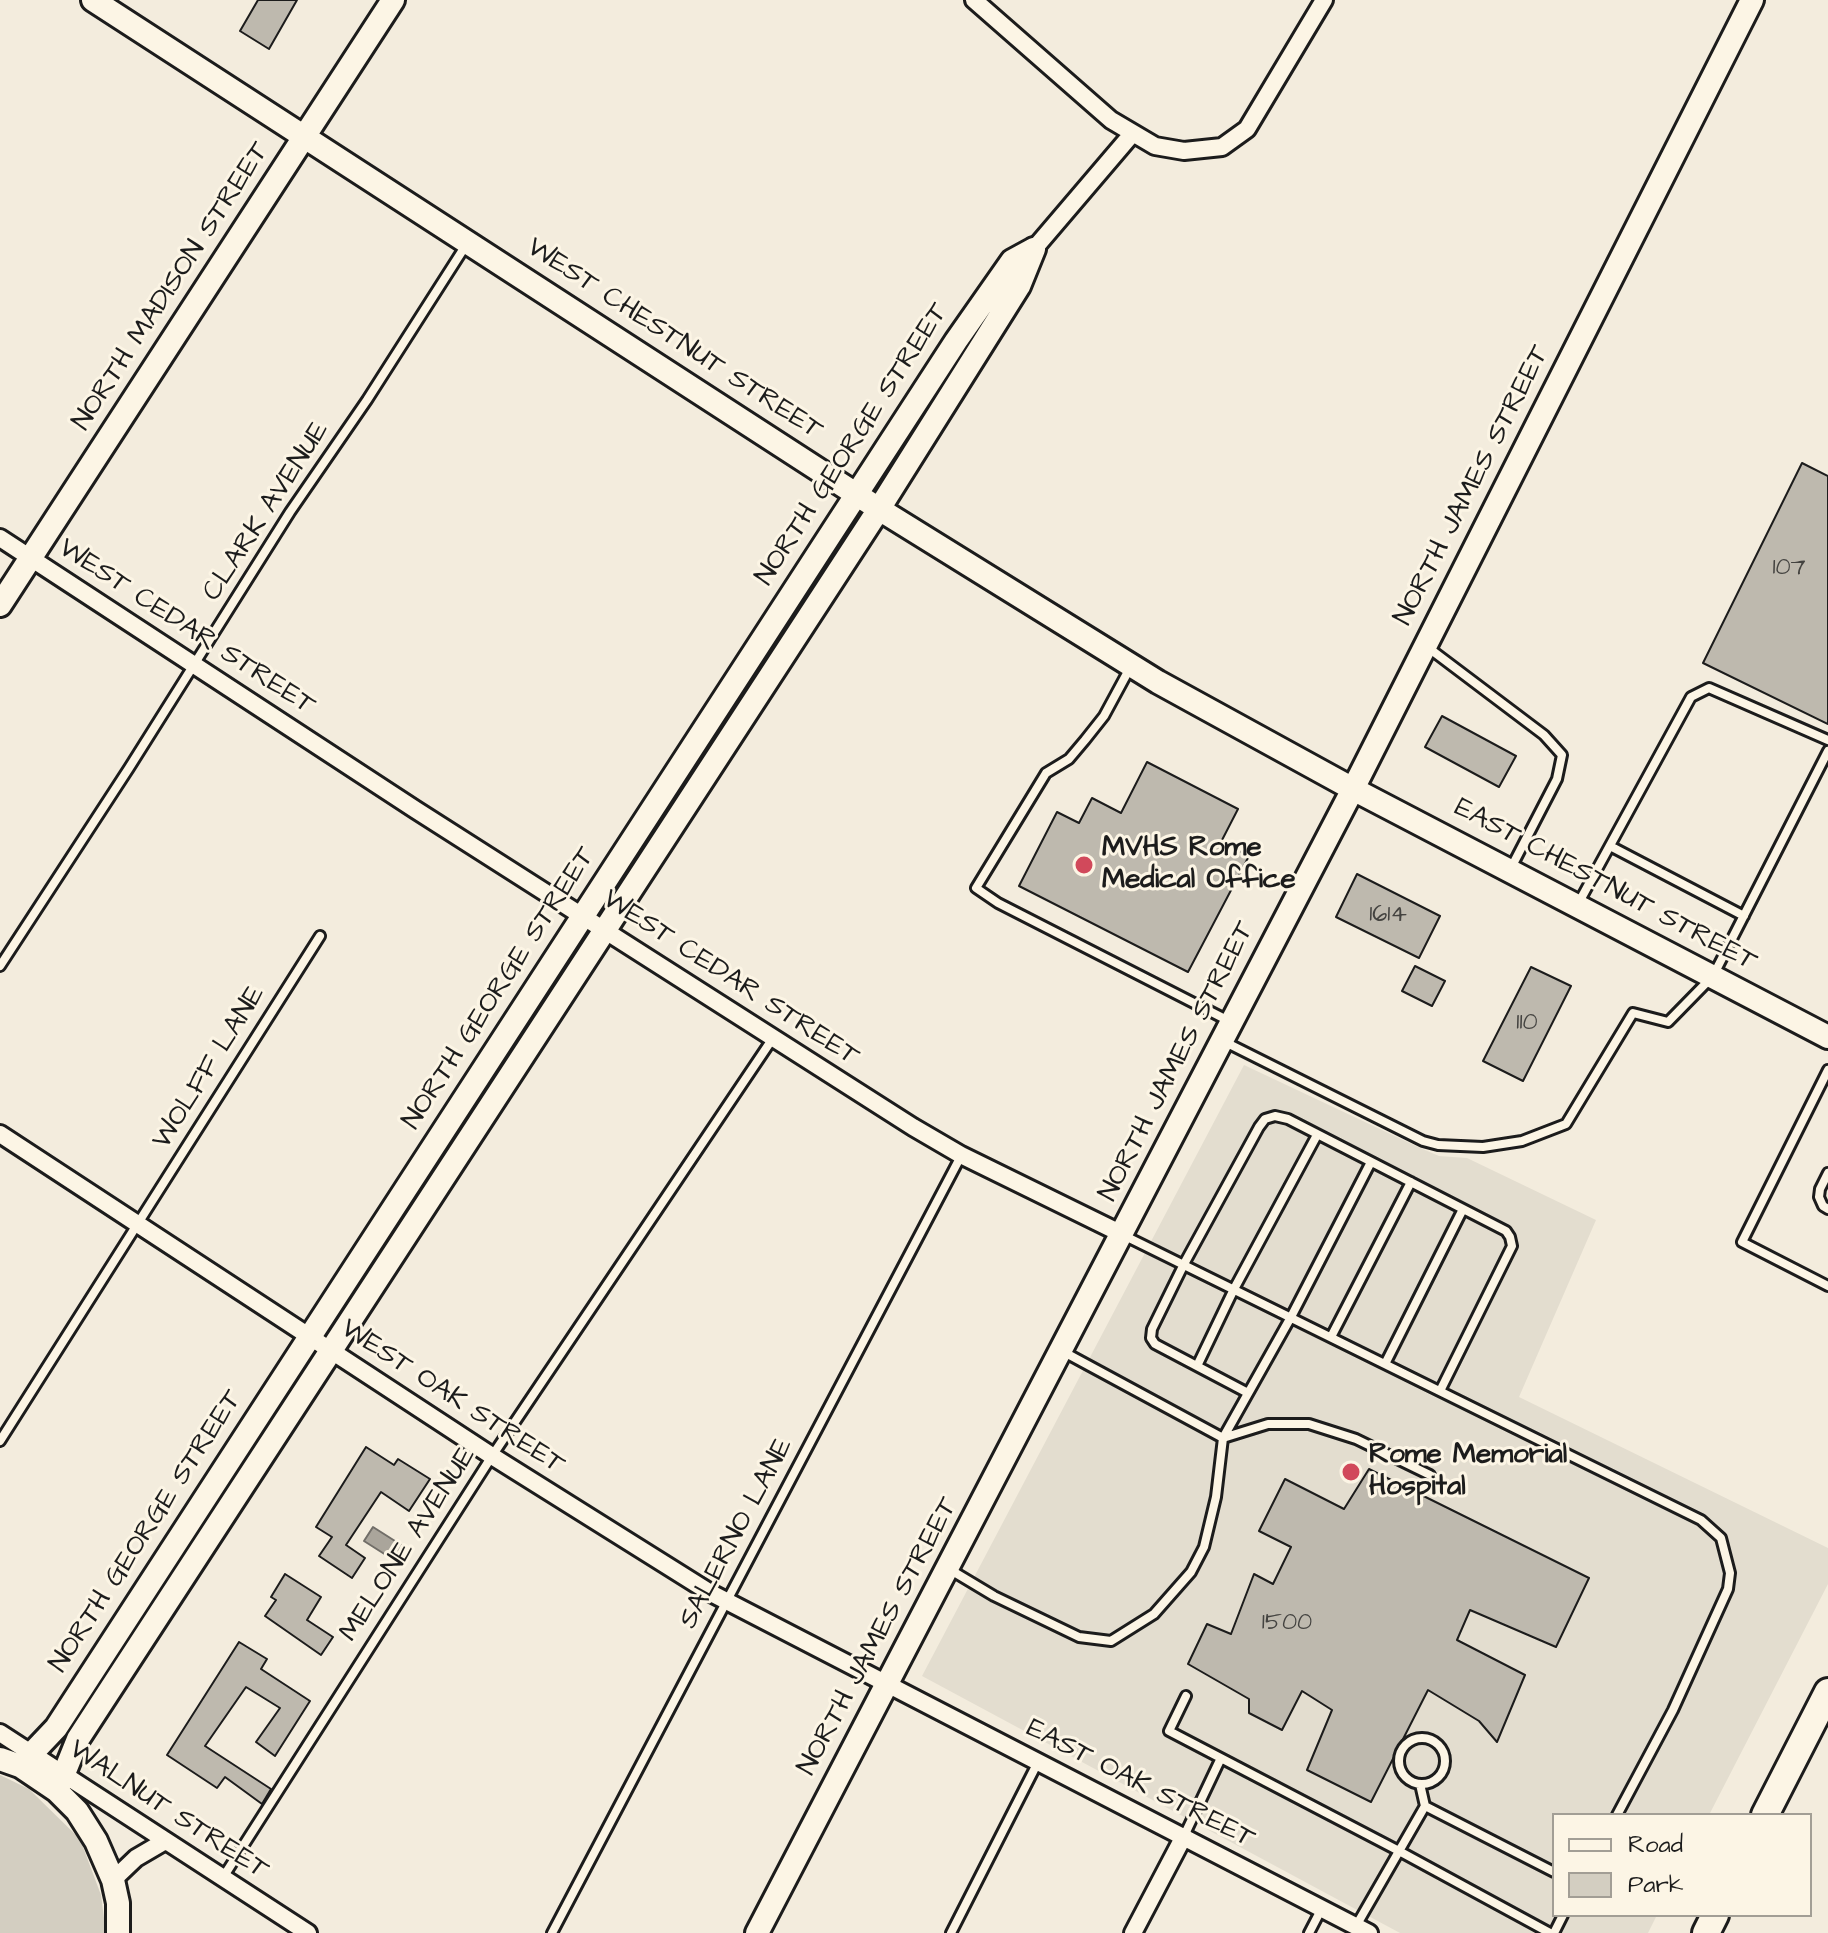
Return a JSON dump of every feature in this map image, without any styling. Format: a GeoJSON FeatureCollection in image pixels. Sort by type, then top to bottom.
{"type":"FeatureCollection","features":[{"type":"Feature","properties":{"kind":"main road"},"geometry":{"type":"LineString","coordinates":[[1766,1813],[1828,1692]]}},
{"type":"Feature","properties":{"kind":"street","name":"WEST CHESTNUT STREET"},"geometry":{"type":"LineString","coordinates":[[93,0],[879,509],[1131,666],[1353,789]]}},
{"type":"Feature","properties":{"kind":"street","name":"NORTH MADISON STREET"},"geometry":{"type":"LineString","coordinates":[[0,605],[393,0]]}},
{"type":"Feature","properties":{"kind":"street"},"geometry":{"type":"LineString","coordinates":[[974,0],[1111,120],[1155,146],[1184,151],[1222,147],[1247,129],[1257,117],[1324,0]]}},
{"type":"Feature","properties":{"kind":"street","name":"NORTH JAMES STREET"},"geometry":{"type":"LineString","coordinates":[[757,1933],[1353,789],[1752,0]]}},
{"type":"Feature","properties":{"kind":"street","name":"NORTH GEORGE STREET"},"geometry":{"type":"LineString","coordinates":[[60,1782],[78,1739],[879,509],[1019,286],[1034,249],[1132,134]]}},
{"type":"Feature","properties":{"kind":"street","name":"NORTH GEORGE STREET"},"geometry":{"type":"LineString","coordinates":[[18,1760],[56,1728],[856,494],[1012,261],[1034,249]]}},
{"type":"Feature","properties":{"kind":"street","name":"WEST CEDAR STREET"},"geometry":{"type":"LineString","coordinates":[[0,538],[416,810],[961,1155],[1122,1234]]}},
{"type":"Feature","properties":{"kind":"street","name":"EAST CHESTNUT STREET"},"geometry":{"type":"LineString","coordinates":[[1353,789],[1828,1037]]}},
{"type":"Feature","properties":{"kind":"street","name":"WEST OAK STREET"},"geometry":{"type":"LineString","coordinates":[[0,1134],[492,1456],[727,1601],[888,1684]]}},
{"type":"Feature","properties":{"kind":"street","name":"EAST OAK STREET"},"geometry":{"type":"LineString","coordinates":[[888,1684],[1362,1929]]}},
{"type":"Feature","properties":{"kind":"street","name":"WALNUT STREET"},"geometry":{"type":"LineString","coordinates":[[0,1733],[18,1760]]}},
{"type":"Feature","properties":{"kind":"street"},"geometry":{"type":"LineString","coordinates":[[18,1760],[60,1782],[90,1831],[113,1880],[118,1903],[118,1933]]}},
{"type":"Feature","properties":{"kind":"street","name":"WALNUT STREET"},"geometry":{"type":"LineString","coordinates":[[60,1782],[165,1841],[308,1933]]}},
{"type":"Feature","properties":{"kind":"street"},"geometry":{"type":"LineString","coordinates":[[1133,1933],[1184,1836]]}},
{"type":"Feature","properties":{"kind":"street"},"geometry":{"type":"LineString","coordinates":[[113,1880],[136,1858],[165,1841]]}},
{"type":"Feature","properties":{"kind":"lane","name":"CLARK AVENUE"},"geometry":{"type":"LineString","coordinates":[[0,966],[467,242]]}},
{"type":"Feature","properties":{"kind":"lane"},"geometry":{"type":"LineString","coordinates":[[1426,646],[1544,735],[1562,755],[1557,779],[1510,869]]}},
{"type":"Feature","properties":{"kind":"lane"},"geometry":{"type":"LineString","coordinates":[[1131,666],[1104,716],[1085,740],[1069,759],[1046,773],[976,888],[1227,1032],[1423,1141],[1438,1145],[1483,1147],[1522,1141],[1566,1124],[1633,1013],[1668,1022],[1713,976],[1828,751]]}},
{"type":"Feature","properties":{"kind":"lane"},"geometry":{"type":"LineString","coordinates":[[1577,905],[1691,697],[1709,688],[1828,740]]}},
{"type":"Feature","properties":{"kind":"lane"},"geometry":{"type":"LineString","coordinates":[[1610,846],[1744,916]]}},
{"type":"Feature","properties":{"kind":"lane","name":"WOLFF LANE"},"geometry":{"type":"LineString","coordinates":[[0,1441],[320,936]]}},
{"type":"Feature","properties":{"kind":"lane","name":"MELONE AVENUE"},"geometry":{"type":"LineString","coordinates":[[222,1879],[492,1456],[773,1038]]}},
{"type":"Feature","properties":{"kind":"lane"},"geometry":{"type":"LineString","coordinates":[[1828,1070],[1742,1242],[1828,1286]]}},
{"type":"Feature","properties":{"kind":"lane"},"geometry":{"type":"LineString","coordinates":[[1248,1393],[1155,1344],[1151,1338],[1152,1329],[1184,1264],[1265,1119],[1275,1116],[1288,1119],[1506,1231],[1512,1246],[1440,1391]]}},
{"type":"Feature","properties":{"kind":"lane"},"geometry":{"type":"LineString","coordinates":[[1197,1366],[1234,1289],[1317,1135]]}},
{"type":"Feature","properties":{"kind":"lane","name":"SALERNO LANE"},"geometry":{"type":"LineString","coordinates":[[552,1933],[961,1155]]}},
{"type":"Feature","properties":{"kind":"lane"},"geometry":{"type":"LineString","coordinates":[[948,1568],[994,1596],[1079,1637],[1111,1641],[1154,1614],[1191,1572],[1204,1547],[1216,1497],[1223,1438],[1291,1317],[1371,1162]]}},
{"type":"Feature","properties":{"kind":"lane"},"geometry":{"type":"LineString","coordinates":[[1828,1173],[1819,1197],[1828,1209]]}},
{"type":"Feature","properties":{"kind":"lane"},"geometry":{"type":"LineString","coordinates":[[1331,1337],[1411,1182]]}},
{"type":"Feature","properties":{"kind":"lane"},"geometry":{"type":"LineString","coordinates":[[1385,1364],[1463,1209]]}},
{"type":"Feature","properties":{"kind":"lane"},"geometry":{"type":"LineString","coordinates":[[1122,1234],[1701,1520],[1721,1538],[1730,1573],[1728,1589],[1673,1710],[1618,1813]]}},
{"type":"Feature","properties":{"kind":"lane"},"geometry":{"type":"LineString","coordinates":[[1061,1351],[1223,1438],[1268,1424],[1309,1424],[1356,1439],[1430,1475]]}},
{"type":"Feature","properties":{"kind":"lane"},"geometry":{"type":"LineString","coordinates":[[1186,1696],[1169,1731],[1552,1933]]}},
{"type":"Feature","properties":{"kind":"lane"},"geometry":{"type":"LineString","coordinates":[[1427,1739],[1443,1752],[1444,1766],[1436,1779],[1420,1784],[1405,1777],[1399,1762],[1411,1741],[1427,1739]]}},
{"type":"Feature","properties":{"kind":"lane"},"geometry":{"type":"LineString","coordinates":[[1184,1836],[1220,1760]]}},
{"type":"Feature","properties":{"kind":"lane"},"geometry":{"type":"LineString","coordinates":[[951,1933],[1038,1762]]}},
{"type":"Feature","properties":{"kind":"lane"},"geometry":{"type":"LineString","coordinates":[[1362,1929],[1399,1851],[1425,1806],[1420,1784]]}},
{"type":"Feature","properties":{"kind":"lane"},"geometry":{"type":"LineString","coordinates":[[1425,1806],[1552,1871]]}},
{"type":"Feature","properties":{"kind":"lane"},"geometry":{"type":"LineString","coordinates":[[1309,1933],[1322,1907]]}},
{"type":"Feature","properties":{"kind":"shaded area","name":"Rome Memorial Hospital"},"geometry":{"type":"Polygon","coordinates":[[[1244,1065],[1418,1147],[1439,1156],[1467,1158],[1596,1220],[1519,1397],[1828,1548],[1828,1584],[1710,1813],[1552,1813],[1552,1917],[1656,1917],[1648,1933],[1400,1933],[922,1676],[1244,1065]]]}},
{"type":"Feature","properties":{"kind":"shaded area"},"geometry":{"type":"Polygon","coordinates":[[[373,1527],[406,1548],[397,1562],[364,1541],[373,1527]]]}},
{"type":"Feature","properties":{"kind":"green space"},"geometry":{"type":"Polygon","coordinates":[[[0,1775],[29,1789],[80,1839],[101,1895],[106,1933],[0,1933],[0,1775]]]}},
{"type":"Feature","properties":{"kind":"building"},"geometry":{"type":"Polygon","coordinates":[[[258,0],[297,0],[269,49],[240,31],[258,0]]]}},
{"type":"Feature","properties":{"kind":"building"},"geometry":{"type":"Polygon","coordinates":[[[1802,463],[1828,476],[1828,724],[1703,663],[1802,463]]]}},
{"type":"Feature","properties":{"kind":"building"},"geometry":{"type":"Polygon","coordinates":[[[1442,716],[1516,756],[1499,787],[1425,747],[1442,716]]]}},
{"type":"Feature","properties":{"kind":"building","name":"MVHS Rome Medical Office"},"geometry":{"type":"Polygon","coordinates":[[[1147,762],[1238,809],[1221,842],[1249,856],[1188,972],[1019,886],[1057,812],[1079,823],[1092,798],[1121,813],[1147,762]]]}},
{"type":"Feature","properties":{"kind":"building"},"geometry":{"type":"Polygon","coordinates":[[[1357,874],[1440,916],[1419,958],[1336,917],[1357,874]]]}},
{"type":"Feature","properties":{"kind":"building"},"geometry":{"type":"Polygon","coordinates":[[[1415,966],[1445,981],[1432,1006],[1402,991],[1415,966]]]}},
{"type":"Feature","properties":{"kind":"building"},"geometry":{"type":"Polygon","coordinates":[[[1531,967],[1571,986],[1523,1081],[1483,1061],[1531,967]]]}},
{"type":"Feature","properties":{"kind":"building"},"geometry":{"type":"Polygon","coordinates":[[[366,1447],[394,1465],[398,1459],[430,1479],[409,1511],[381,1492],[346,1545],[365,1558],[352,1578],[319,1556],[332,1537],[316,1527],[366,1447]]]}},
{"type":"Feature","properties":{"kind":"building"},"geometry":{"type":"Polygon","coordinates":[[[1369,1469],[1589,1578],[1556,1647],[1470,1610],[1457,1640],[1525,1675],[1497,1742],[1479,1721],[1428,1690],[1371,1802],[1307,1770],[1332,1710],[1302,1691],[1282,1730],[1249,1713],[1249,1699],[1188,1664],[1207,1624],[1231,1634],[1254,1574],[1273,1584],[1291,1547],[1259,1531],[1285,1479],[1344,1509],[1369,1469]]]}},
{"type":"Feature","properties":{"kind":"building"},"geometry":{"type":"Polygon","coordinates":[[[285,1574],[321,1597],[307,1620],[333,1637],[321,1655],[265,1616],[276,1600],[271,1597],[285,1574]]]}},
{"type":"Feature","properties":{"kind":"building"},"geometry":{"type":"Polygon","coordinates":[[[239,1642],[267,1659],[261,1669],[310,1701],[275,1756],[256,1742],[280,1708],[246,1687],[205,1746],[271,1789],[262,1804],[225,1777],[217,1788],[167,1755],[239,1642]]]}},
{"type":"Feature","properties":{"kind":"place","name":"MVHS Rome Medical Office"},"geometry":{"type":"Point","coordinates":[1084,865]}},
{"type":"Feature","properties":{"kind":"place","name":"Rome Memorial Hospital"},"geometry":{"type":"Point","coordinates":[1351,1472]}}]}
